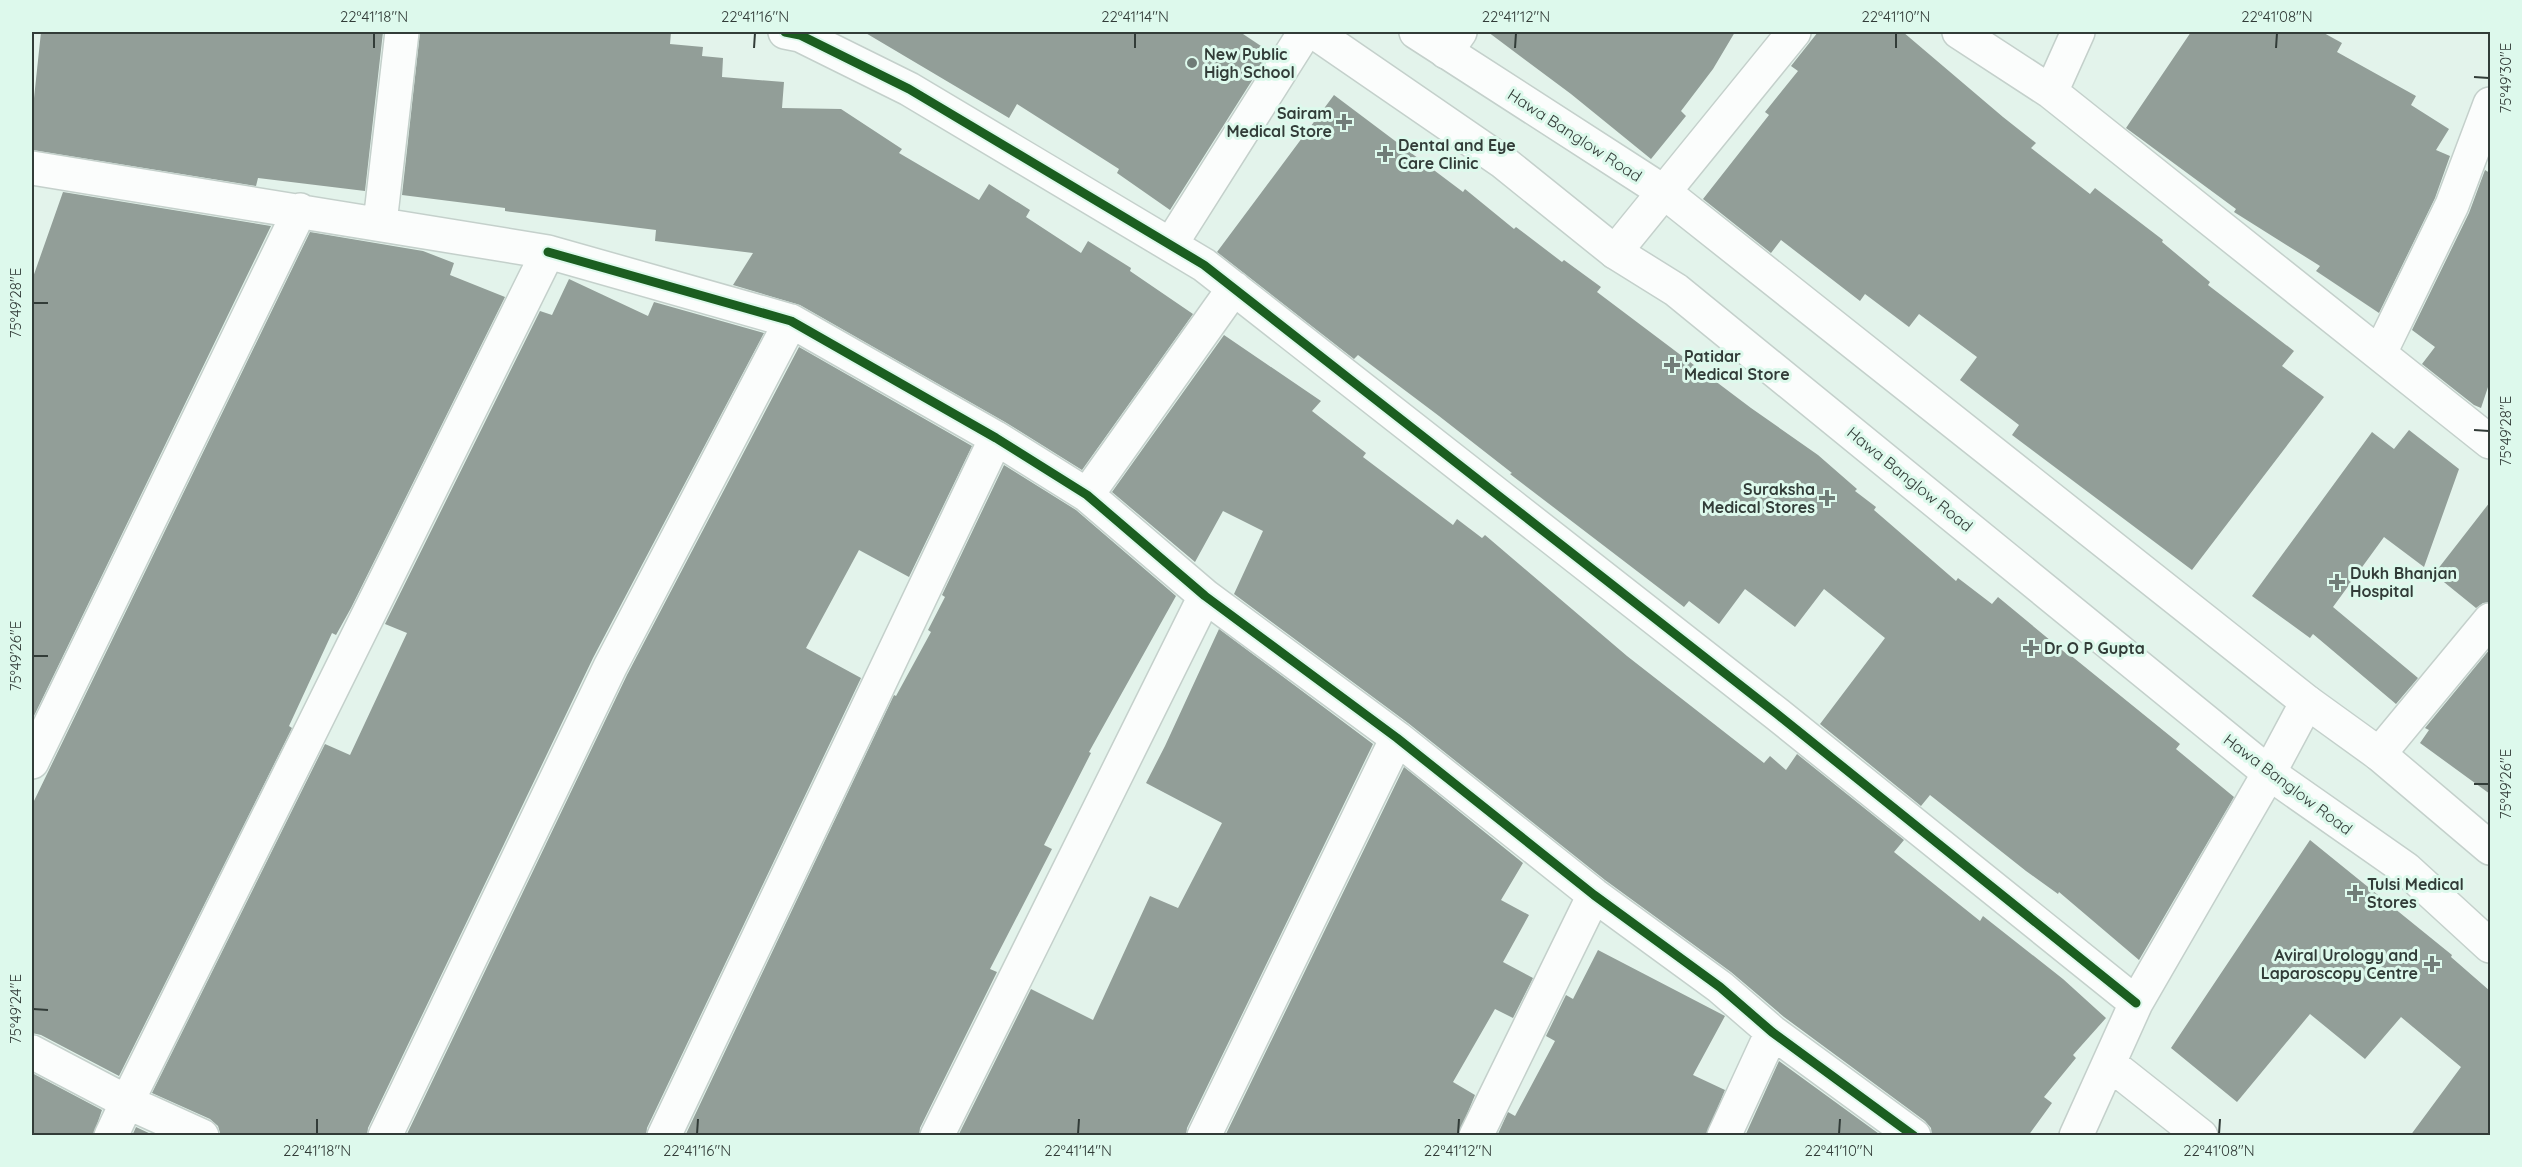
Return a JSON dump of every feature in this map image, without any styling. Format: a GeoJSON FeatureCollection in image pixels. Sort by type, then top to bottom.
{"type":"FeatureCollection","features":[{"type":"Feature","properties":{"kind":"street"},"geometry":{"type":"LineString","coordinates":[[380,223],[402,32]]}},
{"type":"Feature","properties":{"kind":"street"},"geometry":{"type":"LineString","coordinates":[[785,32],[800,35],[909,89],[1204,265],[1786,721],[2136,1003]]}},
{"type":"Feature","properties":{"kind":"street"},"geometry":{"type":"LineString","coordinates":[[1171,244],[1305,32]]}},
{"type":"Feature","properties":{"kind":"street","name":"Hawa Banglow Road"},"geometry":{"type":"LineString","coordinates":[[1314,32],[1503,162],[1615,252],[1676,290],[2269,773],[2406,869],[2490,946]]}},
{"type":"Feature","properties":{"kind":"street","name":"Hawa Banglow Road"},"geometry":{"type":"LineString","coordinates":[[1416,32],[1453,41],[1664,192],[2307,702],[2379,754],[2490,848]]}},
{"type":"Feature","properties":{"kind":"street"},"geometry":{"type":"LineString","coordinates":[[1615,252],[1794,32]]}},
{"type":"Feature","properties":{"kind":"street"},"geometry":{"type":"LineString","coordinates":[[1959,32],[2051,92],[2490,442]]}},
{"type":"Feature","properties":{"kind":"street"},"geometry":{"type":"LineString","coordinates":[[2051,92],[2078,32]]}},
{"type":"Feature","properties":{"kind":"street"},"geometry":{"type":"LineString","coordinates":[[2380,353],[2452,205],[2490,104]]}},
{"type":"Feature","properties":{"kind":"street"},"geometry":{"type":"LineString","coordinates":[[36,177],[300,210],[548,252],[791,321],[996,438],[1087,495],[1205,596],[1396,738],[1594,895],[1720,987],[1772,1032],[1914,1136]]}},
{"type":"Feature","properties":{"kind":"street"},"geometry":{"type":"LineString","coordinates":[[32,762],[300,210]]}},
{"type":"Feature","properties":{"kind":"street"},"geometry":{"type":"LineString","coordinates":[[111,1136],[548,252]]}},
{"type":"Feature","properties":{"kind":"street"},"geometry":{"type":"LineString","coordinates":[[1087,495],[1234,288]]}},
{"type":"Feature","properties":{"kind":"street"},"geometry":{"type":"LineString","coordinates":[[385,1136],[610,667],[791,321]]}},
{"type":"Feature","properties":{"kind":"street"},"geometry":{"type":"LineString","coordinates":[[664,1136],[996,438]]}},
{"type":"Feature","properties":{"kind":"street"},"geometry":{"type":"LineString","coordinates":[[937,1136],[1205,596]]}},
{"type":"Feature","properties":{"kind":"street"},"geometry":{"type":"LineString","coordinates":[[2379,754],[2490,620]]}},
{"type":"Feature","properties":{"kind":"street"},"geometry":{"type":"LineString","coordinates":[[2076,1136],[2136,1003],[2269,773],[2307,702]]}},
{"type":"Feature","properties":{"kind":"street"},"geometry":{"type":"LineString","coordinates":[[1204,1136],[1396,738]]}},
{"type":"Feature","properties":{"kind":"street"},"geometry":{"type":"LineString","coordinates":[[1476,1136],[1594,895]]}},
{"type":"Feature","properties":{"kind":"street"},"geometry":{"type":"LineString","coordinates":[[1724,1136],[1772,1032]]}},
{"type":"Feature","properties":{"kind":"street"},"geometry":{"type":"LineString","coordinates":[[32,1052],[127,1102],[202,1136]]}},
{"type":"Feature","properties":{"kind":"street"},"geometry":{"type":"LineString","coordinates":[[2110,1064],[2201,1136]]}},
{"type":"Feature","properties":{"kind":"building"},"geometry":{"type":"Polygon","coordinates":[[[41,32],[383,32],[365,191],[258,178],[256,186],[32,150],[32,117],[41,32]]]}},
{"type":"Feature","properties":{"kind":"building"},"geometry":{"type":"Polygon","coordinates":[[[420,32],[671,32],[670,44],[703,47],[702,56],[723,58],[722,77],[784,82],[782,108],[841,109],[902,149],[899,153],[979,200],[989,184],[1030,210],[1026,217],[1081,253],[1088,241],[1131,268],[1130,271],[1193,314],[1082,470],[1005,422],[800,305],[733,285],[753,253],[655,241],[656,230],[402,195],[420,32]]]}},
{"type":"Feature","properties":{"kind":"building"},"geometry":{"type":"Polygon","coordinates":[[[864,32],[1240,32],[1270,52],[1170,210],[1117,173],[1119,169],[1017,104],[1009,118],[864,32]]]}},
{"type":"Feature","properties":{"kind":"building"},"geometry":{"type":"Polygon","coordinates":[[[1488,32],[1735,32],[1713,69],[1681,111],[1686,116],[1651,159],[1571,94],[1488,32]]]}},
{"type":"Feature","properties":{"kind":"building"},"geometry":{"type":"Polygon","coordinates":[[[1818,32],[1903,32],[2036,143],[2031,148],[2090,194],[2095,188],[2163,240],[2162,242],[2210,282],[2208,285],[2294,351],[2282,366],[2324,397],[2192,570],[2012,435],[2019,425],[1960,380],[1977,357],[1919,314],[1909,327],[1865,294],[1860,301],[1781,240],[1771,253],[1703,199],[1769,115],[1765,112],[1798,71],[1791,66],[1818,32]]]}},
{"type":"Feature","properties":{"kind":"building"},"geometry":{"type":"Polygon","coordinates":[[[2191,32],[2322,32],[2342,43],[2337,52],[2416,96],[2411,105],[2449,129],[2436,150],[2450,156],[2435,198],[2379,313],[2316,271],[2320,266],[2234,212],[2236,209],[2126,128],[2191,32]]]}},
{"type":"Feature","properties":{"kind":"building"},"geometry":{"type":"Polygon","coordinates":[[[1334,95],[1463,192],[1465,189],[1514,229],[1516,227],[1562,262],[1564,260],[1601,287],[1597,292],[1751,408],[1818,455],[1857,489],[1855,491],[1876,507],[1874,510],[1956,581],[1958,578],[1992,604],[1998,597],[2180,744],[2176,749],[2234,797],[2139,960],[2059,892],[2058,894],[2026,871],[1930,795],[1921,806],[1820,724],[1885,638],[1824,589],[1795,627],[1745,589],[1719,624],[1689,601],[1684,607],[1510,474],[1512,473],[1439,416],[1358,355],[1354,359],[1217,252],[1334,95]]]}},
{"type":"Feature","properties":{"kind":"building"},"geometry":{"type":"Polygon","coordinates":[[[2485,170],[2490,173],[2490,381],[2481,408],[2422,364],[2435,347],[2412,330],[2469,213],[2485,170]]]}},
{"type":"Feature","properties":{"kind":"building"},"geometry":{"type":"Polygon","coordinates":[[[63,192],[271,226],[33,718],[32,280],[63,192]]]}},
{"type":"Feature","properties":{"kind":"building"},"geometry":{"type":"Polygon","coordinates":[[[310,232],[423,251],[454,263],[450,275],[505,297],[351,608],[336,635],[332,633],[289,726],[292,728],[119,1076],[41,1035],[32,1033],[32,805],[310,232]]]}},
{"type":"Feature","properties":{"kind":"building"},"geometry":{"type":"Polygon","coordinates":[[[569,279],[648,316],[654,302],[764,333],[593,658],[368,1128],[367,1136],[221,1136],[218,1126],[210,1119],[152,1093],[325,744],[350,755],[407,633],[385,624],[540,311],[552,315],[569,279]]]}},
{"type":"Feature","properties":{"kind":"building"},"geometry":{"type":"Polygon","coordinates":[[[1224,335],[1321,401],[1312,411],[1366,453],[1363,457],[1453,525],[1457,519],[1482,538],[1485,535],[1627,656],[1764,763],[1770,756],[1786,770],[1797,754],[1904,840],[1894,852],[1980,921],[1983,916],[2063,979],[2106,1018],[2073,1055],[2076,1058],[2044,1097],[2052,1103],[2028,1136],[1932,1136],[1931,1128],[1925,1121],[1784,1017],[1731,972],[1605,880],[1408,723],[1234,594],[1263,531],[1223,511],[1195,562],[1112,492],[1224,335]]]}},
{"type":"Feature","properties":{"kind":"building"},"geometry":{"type":"Polygon","coordinates":[[[799,347],[972,446],[909,577],[859,550],[806,648],[861,678],[647,1128],[646,1136],[406,1136],[627,675],[799,347]]]}},
{"type":"Feature","properties":{"kind":"building"},"geometry":{"type":"Polygon","coordinates":[[[2409,430],[2459,469],[2424,567],[2384,537],[2333,607],[2418,678],[2396,704],[2313,634],[2310,638],[2252,596],[2372,432],[2394,449],[2409,430]]]}},
{"type":"Feature","properties":{"kind":"building"},"geometry":{"type":"Polygon","coordinates":[[[1004,465],[1076,510],[1176,596],[1089,752],[1091,753],[1044,845],[1052,849],[990,969],[997,972],[920,1128],[919,1136],[685,1136],[894,695],[896,696],[931,632],[928,630],[945,597],[942,595],[1004,465]]]}},
{"type":"Feature","properties":{"kind":"building"},"geometry":{"type":"Polygon","coordinates":[[[2490,502],[2490,602],[2483,603],[2476,608],[2434,574],[2490,502]]]}},
{"type":"Feature","properties":{"kind":"building"},"geometry":{"type":"Polygon","coordinates":[[[1219,629],[1373,744],[1187,1128],[1186,1136],[958,1136],[1031,989],[1093,1020],[1150,896],[1178,908],[1222,823],[1146,783],[1219,629]]]}},
{"type":"Feature","properties":{"kind":"building"},"geometry":{"type":"Polygon","coordinates":[[[2490,649],[2490,794],[2420,743],[2429,730],[2425,728],[2490,649]]]}},
{"type":"Feature","properties":{"kind":"building"},"geometry":{"type":"Polygon","coordinates":[[[1404,767],[1523,863],[1501,900],[1529,915],[1503,962],[1533,978],[1513,1018],[1495,1009],[1453,1082],[1475,1095],[1458,1136],[1225,1136],[1404,767]]]}},
{"type":"Feature","properties":{"kind":"building"},"geometry":{"type":"Polygon","coordinates":[[[2310,840],[2452,955],[2451,957],[2490,991],[2490,1136],[2410,1136],[2461,1067],[2401,1017],[2365,1059],[2310,1014],[2237,1102],[2171,1048],[2310,840]]]}},
{"type":"Feature","properties":{"kind":"building"},"geometry":{"type":"Polygon","coordinates":[[[1598,950],[1725,1016],[1693,1075],[1725,1090],[1706,1136],[1497,1136],[1508,1112],[1515,1116],[1555,1041],[1546,1036],[1566,995],[1573,999],[1598,950]]]}},
{"type":"Feature","properties":{"kind":"building"},"geometry":{"type":"Polygon","coordinates":[[[1779,1061],[1882,1136],[1745,1136],[1779,1061]]]}},
{"type":"Feature","properties":{"kind":"building"},"geometry":{"type":"Polygon","coordinates":[[[32,1073],[102,1110],[93,1136],[32,1136],[32,1073]]]}},
{"type":"Feature","properties":{"kind":"building"},"geometry":{"type":"Polygon","coordinates":[[[136,1127],[155,1136],[132,1136],[136,1127]]]}},
{"type":"Feature","properties":{"kind":"cycle path"},"geometry":{"type":"LineString","coordinates":[[785,32],[800,35],[909,89],[1204,265],[1777,714],[2136,1003]]}},
{"type":"Feature","properties":{"kind":"cycle path"},"geometry":{"type":"LineString","coordinates":[[548,252],[791,321],[996,438],[1087,495],[1205,596],[1397,738],[1594,895],[1720,987],[1772,1032],[1914,1136]]}},
{"type":"Feature","properties":{"kind":"place","name":"New Public High School"},"geometry":{"type":"Point","coordinates":[1192,63]}},
{"type":"Feature","properties":{"kind":"place","name":"Sairam Medical Store"},"geometry":{"type":"Point","coordinates":[1344,122]}},
{"type":"Feature","properties":{"kind":"place","name":"Dental and Eye Care Clinic"},"geometry":{"type":"Point","coordinates":[1385,154]}},
{"type":"Feature","properties":{"kind":"place","name":"Patidar Medical Store"},"geometry":{"type":"Point","coordinates":[1672,365]}},
{"type":"Feature","properties":{"kind":"place","name":"Suraksha Medical Stores"},"geometry":{"type":"Point","coordinates":[1827,498]}},
{"type":"Feature","properties":{"kind":"place","name":"Dukh Bhanjan Hospital"},"geometry":{"type":"Point","coordinates":[2337,582]}},
{"type":"Feature","properties":{"kind":"place","name":"Dr O P Gupta"},"geometry":{"type":"Point","coordinates":[2031,648]}},
{"type":"Feature","properties":{"kind":"place","name":"Tulsi Medical Stores"},"geometry":{"type":"Point","coordinates":[2355,893]}},
{"type":"Feature","properties":{"kind":"place","name":"Aviral Urology and Laparoscopy Centre"},"geometry":{"type":"Point","coordinates":[2432,964]}}]}
